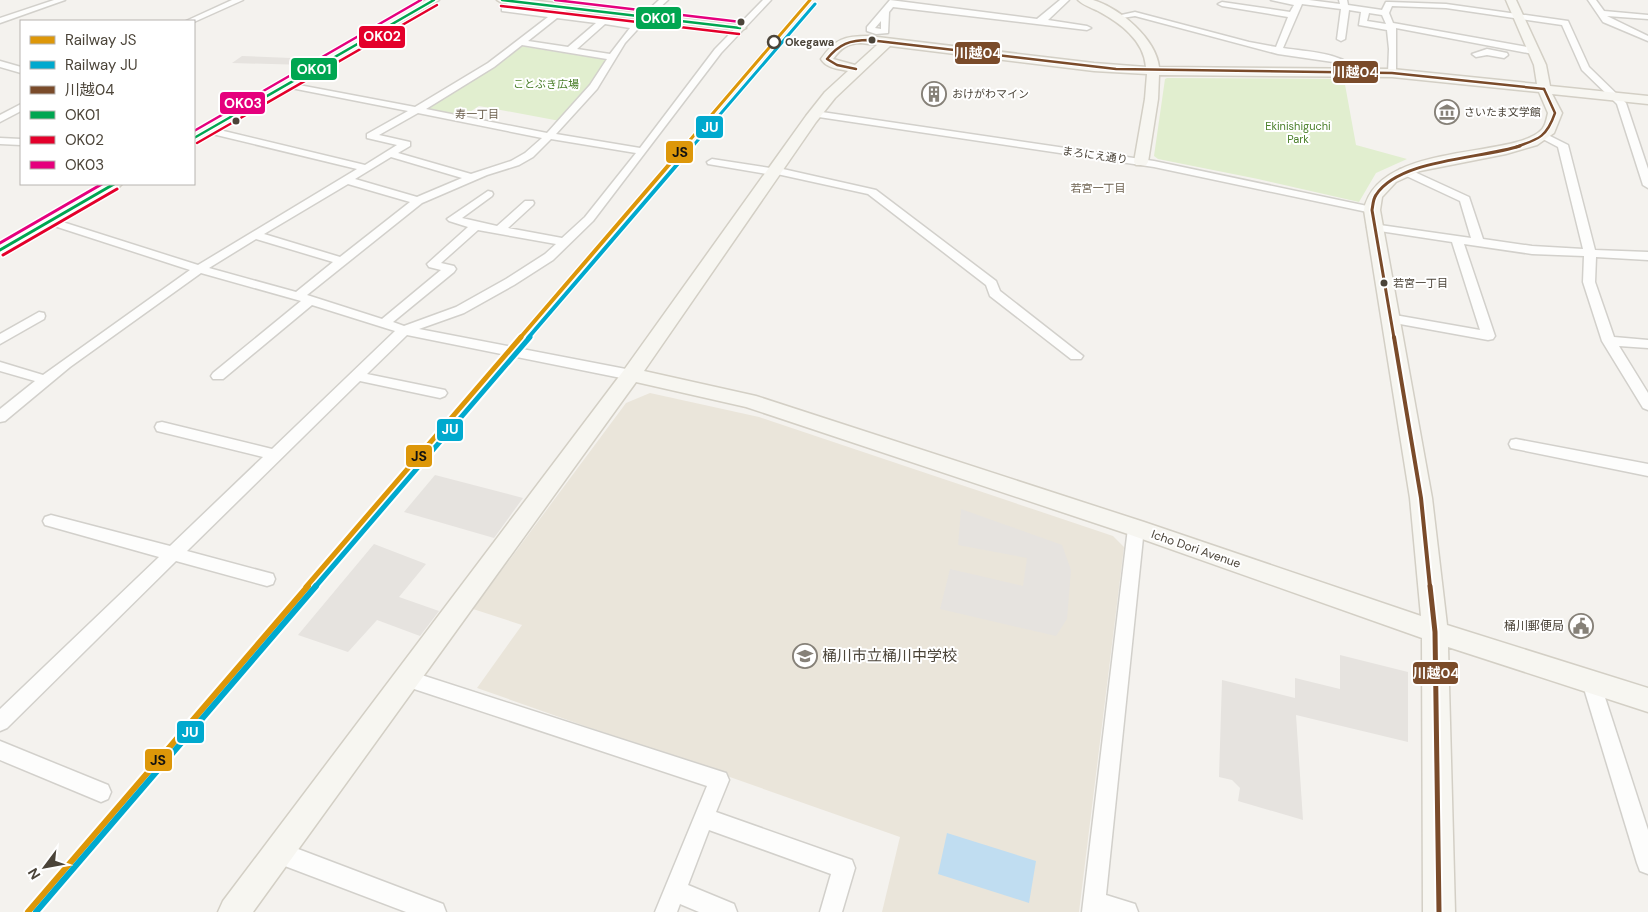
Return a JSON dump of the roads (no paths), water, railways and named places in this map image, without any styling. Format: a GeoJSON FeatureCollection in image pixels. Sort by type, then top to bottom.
{"type":"FeatureCollection","features":[{"type":"Feature","properties":{"kind":"street"},"geometry":{"type":"LineString","coordinates":[[0,21],[61,0]]}},
{"type":"Feature","properties":{"kind":"street"},"geometry":{"type":"LineString","coordinates":[[192,20],[238,0]]}},
{"type":"Feature","properties":{"kind":"street"},"geometry":{"type":"LineString","coordinates":[[195,137],[434,0]]}},
{"type":"Feature","properties":{"kind":"street"},"geometry":{"type":"LineString","coordinates":[[502,0],[612,13],[640,22]]}},
{"type":"Feature","properties":{"kind":"street"},"geometry":{"type":"LineString","coordinates":[[218,376],[342,261],[418,201],[472,178],[516,163],[529,155],[594,87],[622,42],[664,0]]}},
{"type":"Feature","properties":{"kind":"street"},"geometry":{"type":"LineString","coordinates":[[0,722],[404,330],[460,310],[477,301],[549,257],[565,242],[589,219],[643,151],[707,64],[767,0]]}},
{"type":"Feature","properties":{"kind":"street"},"geometry":{"type":"LineString","coordinates":[[1040,21],[1065,0]]}},
{"type":"Feature","properties":{"kind":"street"},"geometry":{"type":"LineString","coordinates":[[1275,0],[1298,3],[1299,1],[1344,3],[1366,10],[1384,12]]}},
{"type":"Feature","properties":{"kind":"street"},"geometry":{"type":"LineString","coordinates":[[1468,9],[1473,0]]}},
{"type":"Feature","properties":{"kind":"street"},"geometry":{"type":"LineString","coordinates":[[1439,912],[1435,632],[1421,498],[1373,219],[1375,196],[1383,186],[1404,171],[1435,162],[1517,147],[1544,136],[1555,120],[1555,110],[1544,89],[1543,74],[1511,0]]}},
{"type":"Feature","properties":{"kind":"street"},"geometry":{"type":"LineString","coordinates":[[1592,0],[1606,20],[1648,39]]}},
{"type":"Feature","properties":{"kind":"street"},"geometry":{"type":"LineString","coordinates":[[517,1],[505,9],[602,22],[640,22],[740,28]]}},
{"type":"Feature","properties":{"kind":"street"},"geometry":{"type":"LineString","coordinates":[[1087,1],[1127,25],[1143,43],[1152,61],[1153,77],[1141,162]]}},
{"type":"Feature","properties":{"kind":"street"},"geometry":{"type":"LineString","coordinates":[[885,12],[893,2],[1087,28]]}},
{"type":"Feature","properties":{"kind":"street"},"geometry":{"type":"LineString","coordinates":[[1280,47],[1298,3]]}},
{"type":"Feature","properties":{"kind":"street"},"geometry":{"type":"LineString","coordinates":[[1341,39],[1344,3]]}},
{"type":"Feature","properties":{"kind":"street"},"geometry":{"type":"LineString","coordinates":[[1222,4],[1294,15]]}},
{"type":"Feature","properties":{"kind":"street"},"geometry":{"type":"LineString","coordinates":[[1384,12],[1389,4],[1453,10],[1468,9],[1565,23],[1585,68],[1621,103],[1646,172],[1648,185]]}},
{"type":"Feature","properties":{"kind":"street"},"geometry":{"type":"LineString","coordinates":[[0,417],[46,380],[198,269],[406,144],[370,136],[445,94],[483,70],[565,8]]}},
{"type":"Feature","properties":{"kind":"street"},"geometry":{"type":"LineString","coordinates":[[1366,10],[1362,23],[1391,27],[1535,56]]}},
{"type":"Feature","properties":{"kind":"street"},"geometry":{"type":"LineString","coordinates":[[7,11],[21,14]]}},
{"type":"Feature","properties":{"kind":"street"},"geometry":{"type":"LineString","coordinates":[[1384,12],[1395,42],[1392,73]]}},
{"type":"Feature","properties":{"kind":"street"},"geometry":{"type":"LineString","coordinates":[[570,50],[612,13]]}},
{"type":"Feature","properties":{"kind":"street"},"geometry":{"type":"LineString","coordinates":[[1601,13],[1648,17]]}},
{"type":"Feature","properties":{"kind":"street"},"geometry":{"type":"LineString","coordinates":[[1116,17],[1135,14],[1223,39],[1280,47],[1342,62],[1355,72]]}},
{"type":"Feature","properties":{"kind":"street"},"geometry":{"type":"LineString","coordinates":[[856,69],[837,66],[828,61],[836,46],[853,40],[887,42],[1045,62],[1152,70],[1392,73],[1648,100]]}},
{"type":"Feature","properties":{"kind":"street"},"geometry":{"type":"LineString","coordinates":[[520,42],[613,57]]}},
{"type":"Feature","properties":{"kind":"street"},"geometry":{"type":"LineString","coordinates":[[234,912],[631,375],[815,114],[830,95],[856,69],[887,42]]}},
{"type":"Feature","properties":{"kind":"street"},"geometry":{"type":"LineString","coordinates":[[1476,54],[1488,52],[1535,56]]}},
{"type":"Feature","properties":{"kind":"street"},"geometry":{"type":"LineString","coordinates":[[1,65],[20,70]]}},
{"type":"Feature","properties":{"kind":"street"},"geometry":{"type":"LineString","coordinates":[[286,84],[549,136],[643,151]]}},
{"type":"Feature","properties":{"kind":"street"},"geometry":{"type":"LineString","coordinates":[[0,119],[20,108]]}},
{"type":"Feature","properties":{"kind":"street","name":"まろにえ通り"},"geometry":{"type":"LineString","coordinates":[[815,114],[1141,162],[1206,174],[1457,240],[1532,250],[1648,256]]}},
{"type":"Feature","properties":{"kind":"street"},"geometry":{"type":"LineString","coordinates":[[207,130],[366,168]]}},
{"type":"Feature","properties":{"kind":"street"},"geometry":{"type":"LineString","coordinates":[[1544,136],[1563,145],[1590,253],[1589,282],[1609,342],[1648,405]]}},
{"type":"Feature","properties":{"kind":"street"},"geometry":{"type":"LineString","coordinates":[[0,141],[20,142]]}},
{"type":"Feature","properties":{"kind":"street"},"geometry":{"type":"LineString","coordinates":[[390,154],[472,178]]}},
{"type":"Feature","properties":{"kind":"street"},"geometry":{"type":"LineString","coordinates":[[712,162],[773,171],[872,192],[992,284],[994,293],[1076,356]]}},
{"type":"Feature","properties":{"kind":"street"},"geometry":{"type":"LineString","coordinates":[[1404,171],[1465,199],[1478,243]]}},
{"type":"Feature","properties":{"kind":"street"},"geometry":{"type":"LineString","coordinates":[[347,180],[418,201]]}},
{"type":"Feature","properties":{"kind":"street"},"geometry":{"type":"LineString","coordinates":[[0,250],[112,185]]}},
{"type":"Feature","properties":{"kind":"street"},"geometry":{"type":"LineString","coordinates":[[488,194],[454,219],[476,226],[565,242]]}},
{"type":"Feature","properties":{"kind":"street"},"geometry":{"type":"LineString","coordinates":[[500,230],[529,203]]}},
{"type":"Feature","properties":{"kind":"street"},"geometry":{"type":"LineString","coordinates":[[49,221],[198,269],[304,298],[404,330],[631,375]]}},
{"type":"Feature","properties":{"kind":"street"},"geometry":{"type":"LineString","coordinates":[[384,323],[450,269],[433,264],[476,226]]}},
{"type":"Feature","properties":{"kind":"street"},"geometry":{"type":"LineString","coordinates":[[254,235],[342,261]]}},
{"type":"Feature","properties":{"kind":"street"},"geometry":{"type":"LineString","coordinates":[[1389,318],[1488,336],[1457,240]]}},
{"type":"Feature","properties":{"kind":"street"},"geometry":{"type":"LineString","coordinates":[[0,340],[39,316]]}},
{"type":"Feature","properties":{"kind":"street"},"geometry":{"type":"LineString","coordinates":[[1609,342],[1648,344]]}},
{"type":"Feature","properties":{"kind":"street"},"geometry":{"type":"LineString","coordinates":[[0,366],[46,380]]}},
{"type":"Feature","properties":{"kind":"street","name":"Icho Dori Avenue"},"geometry":{"type":"LineString","coordinates":[[631,375],[749,401],[1136,528],[1435,632],[1648,700]]}},
{"type":"Feature","properties":{"kind":"street"},"geometry":{"type":"LineString","coordinates":[[357,376],[440,393]]}},
{"type":"Feature","properties":{"kind":"street"},"geometry":{"type":"LineString","coordinates":[[162,427],[275,455]]}},
{"type":"Feature","properties":{"kind":"street"},"geometry":{"type":"LineString","coordinates":[[1516,444],[1648,470]]}},
{"type":"Feature","properties":{"kind":"street"},"geometry":{"type":"LineString","coordinates":[[51,521],[267,579]]}},
{"type":"Feature","properties":{"kind":"street"},"geometry":{"type":"LineString","coordinates":[[1127,912],[1093,907],[1136,528]]}},
{"type":"Feature","properties":{"kind":"street"},"geometry":{"type":"LineString","coordinates":[[406,678],[720,780],[666,912]]}},
{"type":"Feature","properties":{"kind":"street"},"geometry":{"type":"LineString","coordinates":[[1591,682],[1648,863]]}},
{"type":"Feature","properties":{"kind":"street"},"geometry":{"type":"LineString","coordinates":[[0,750],[101,792]]}},
{"type":"Feature","properties":{"kind":"street"},"geometry":{"type":"LineString","coordinates":[[704,818],[844,868],[831,912]]}},
{"type":"Feature","properties":{"kind":"street"},"geometry":{"type":"LineString","coordinates":[[277,852],[435,912]]}},
{"type":"Feature","properties":{"kind":"street"},"geometry":{"type":"LineString","coordinates":[[674,892],[726,912]]}},
{"type":"Feature","properties":{"kind":"water"},"geometry":{"type":"Polygon","coordinates":[[[947,833],[1036,861],[1029,903],[938,874],[947,833]]]}},
{"type":"Feature","properties":{"kind":"rail line","name":"JS"},"geometry":{"type":"LineString","coordinates":[[28,912],[810,0]]}},
{"type":"Feature","properties":{"kind":"rail line","name":"JU"},"geometry":{"type":"LineString","coordinates":[[36,912],[815,4]]}},
{"type":"Feature","properties":{"kind":"place","name":"Okegawa"},"geometry":{"type":"Point","coordinates":[774,42]}},
{"type":"Feature","properties":{"kind":"place","name":"おけがわマイン"},"geometry":{"type":"Point","coordinates":[934,94]}},
{"type":"Feature","properties":{"kind":"place","name":"さいたま文学館"},"geometry":{"type":"Point","coordinates":[1447,112]}},
{"type":"Feature","properties":{"kind":"place","name":"若宮一丁目"},"geometry":{"type":"Point","coordinates":[1384,283]}},
{"type":"Feature","properties":{"kind":"place","name":"桶川郵便局"},"geometry":{"type":"Point","coordinates":[1581,626]}},
{"type":"Feature","properties":{"kind":"place","name":"桶川市立桶川中学校"},"geometry":{"type":"Point","coordinates":[805,656]}},
{"type":"Feature","properties":{"kind":"district","name":"寿一丁目"},"geometry":{"type":"Point","coordinates":[477,114]}},
{"type":"Feature","properties":{"kind":"district","name":"若宮一丁目"},"geometry":{"type":"Point","coordinates":[1098,188]}},
{"type":"Feature","properties":{"kind":"park label","name":"ことぶき広場"},"geometry":{"type":"Point","coordinates":[546,84]}},
{"type":"Feature","properties":{"kind":"park label","name":"Ekinishiguchi Park"},"geometry":{"type":"Point","coordinates":[1298,132]}}]}
